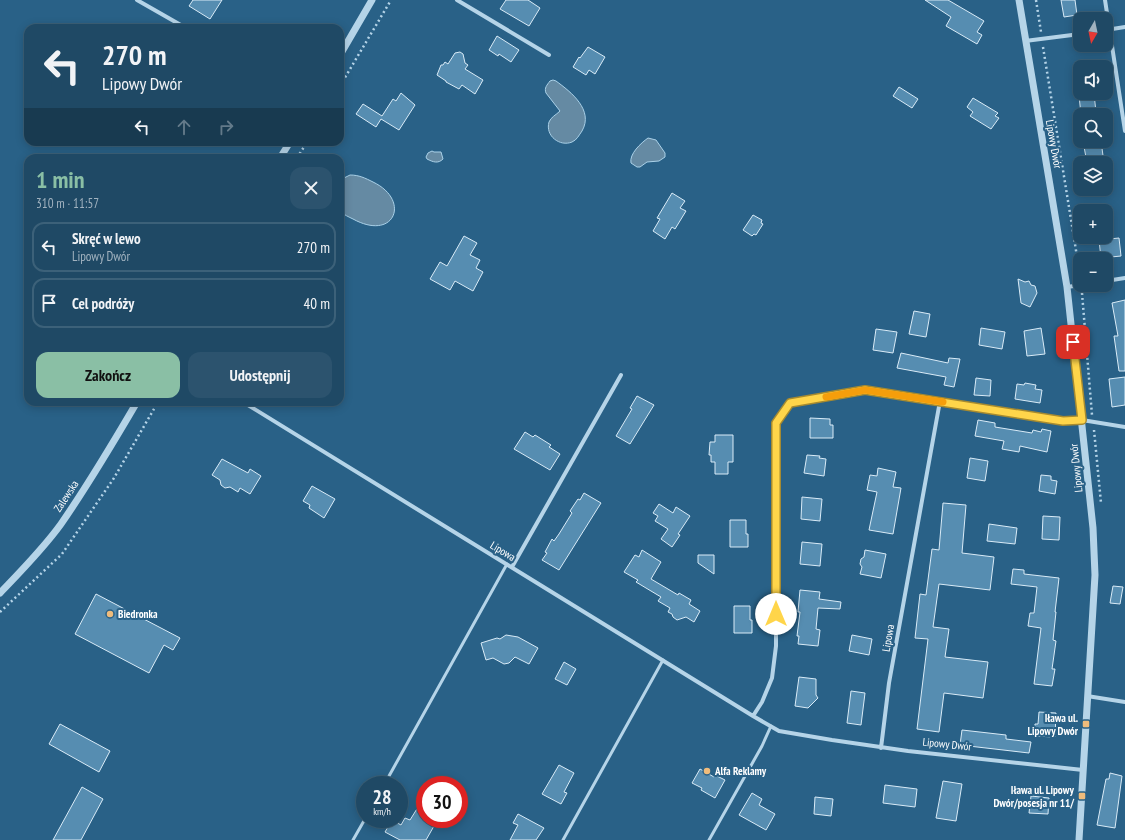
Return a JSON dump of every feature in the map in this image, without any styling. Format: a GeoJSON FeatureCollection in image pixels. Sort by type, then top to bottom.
{"type":"FeatureCollection","features":[{"type":"Feature","properties":{"kind":"street"},"geometry":{"type":"LineString","coordinates":[[136,0],[179,24]]}},
{"type":"Feature","properties":{"kind":"street"},"geometry":{"type":"LineString","coordinates":[[344,48],[372,0]]}},
{"type":"Feature","properties":{"kind":"street"},"geometry":{"type":"LineString","coordinates":[[457,0],[549,55]]}},
{"type":"Feature","properties":{"kind":"street","name":"Lipowy Dwór"},"geometry":{"type":"LineString","coordinates":[[1019,0],[1068,287],[1092,520],[1095,575],[1079,840]]}},
{"type":"Feature","properties":{"kind":"street"},"geometry":{"type":"LineString","coordinates":[[1104,0],[1106,12]]}},
{"type":"Feature","properties":{"kind":"street"},"geometry":{"type":"LineString","coordinates":[[1113,29],[1125,27]]}},
{"type":"Feature","properties":{"kind":"street"},"geometry":{"type":"LineString","coordinates":[[1025,41],[1073,35]]}},
{"type":"Feature","properties":{"kind":"street"},"geometry":{"type":"LineString","coordinates":[[1112,52],[1125,131]]}},
{"type":"Feature","properties":{"kind":"street"},"geometry":{"type":"LineString","coordinates":[[1113,280],[1125,278]]}},
{"type":"Feature","properties":{"kind":"street"},"geometry":{"type":"LineString","coordinates":[[1068,287],[1073,286]]}},
{"type":"Feature","properties":{"kind":"street"},"geometry":{"type":"LineString","coordinates":[[512,567],[621,375]]}},
{"type":"Feature","properties":{"kind":"street"},"geometry":{"type":"LineString","coordinates":[[753,716],[762,702],[772,678],[776,646],[776,423],[790,403],[865,390],[1063,421],[1082,420],[1125,427]]}},
{"type":"Feature","properties":{"kind":"street","name":"Lipowa"},"geometry":{"type":"LineString","coordinates":[[250,406],[779,731],[880,748],[889,683],[940,401]]}},
{"type":"Feature","properties":{"kind":"street","name":"Zalewska"},"geometry":{"type":"LineString","coordinates":[[0,593],[30,561],[60,525],[98,468],[135,406]]}},
{"type":"Feature","properties":{"kind":"street"},"geometry":{"type":"LineString","coordinates":[[1087,696],[1125,702]]}},
{"type":"Feature","properties":{"kind":"street","name":"Lipowy Dwór"},"geometry":{"type":"LineString","coordinates":[[880,748],[1083,770]]}},
{"type":"Feature","properties":{"kind":"lane"},"geometry":{"type":"LineString","coordinates":[[389,776],[507,564]]}},
{"type":"Feature","properties":{"kind":"lane"},"geometry":{"type":"LineString","coordinates":[[563,840],[663,660]]}},
{"type":"Feature","properties":{"kind":"lane"},"geometry":{"type":"LineString","coordinates":[[709,840],[772,726]]}},
{"type":"Feature","properties":{"kind":"lane"},"geometry":{"type":"LineString","coordinates":[[353,840],[360,828]]}},
{"type":"Feature","properties":{"kind":"path"},"geometry":{"type":"LineString","coordinates":[[344,79],[391,0]]}},
{"type":"Feature","properties":{"kind":"path"},"geometry":{"type":"LineString","coordinates":[[1036,0],[1076,252]]}},
{"type":"Feature","properties":{"kind":"path"},"geometry":{"type":"LineString","coordinates":[[0,612],[62,554],[114,478],[156,406]]}},
{"type":"Feature","properties":{"kind":"water"},"geometry":{"type":"Polygon","coordinates":[[[553,80],[562,85],[574,96],[583,109],[585,123],[579,136],[572,142],[558,142],[549,132],[548,127],[550,120],[560,111],[545,91],[547,85],[553,80]]]}},
{"type":"Feature","properties":{"kind":"water"},"geometry":{"type":"Polygon","coordinates":[[[648,138],[656,140],[665,153],[665,157],[659,161],[647,162],[640,167],[637,167],[631,163],[632,156],[639,146],[648,138]]]}},
{"type":"Feature","properties":{"kind":"water"},"geometry":{"type":"Polygon","coordinates":[[[432,151],[441,152],[443,159],[439,162],[435,162],[427,159],[426,157],[428,153],[432,151]]]}},
{"type":"Feature","properties":{"kind":"water"},"geometry":{"type":"Polygon","coordinates":[[[350,175],[365,178],[385,190],[392,199],[394,208],[393,216],[388,222],[379,225],[367,225],[344,215],[344,178],[350,175]]]}},
{"type":"Feature","properties":{"kind":"building"},"geometry":{"type":"Polygon","coordinates":[[[193,0],[222,0],[210,19],[189,6],[193,0]]]}},
{"type":"Feature","properties":{"kind":"building"},"geometry":{"type":"Polygon","coordinates":[[[506,0],[528,0],[540,8],[529,26],[500,9],[506,0]]]}},
{"type":"Feature","properties":{"kind":"building"},"geometry":{"type":"Polygon","coordinates":[[[925,0],[948,0],[984,21],[977,32],[982,35],[977,44],[946,26],[951,17],[925,0]]]}},
{"type":"Feature","properties":{"kind":"building"},"geometry":{"type":"Polygon","coordinates":[[[1061,0],[1075,0],[1077,12],[1073,12],[1073,16],[1064,17],[1061,0]]]}},
{"type":"Feature","properties":{"kind":"building"},"geometry":{"type":"Polygon","coordinates":[[[497,36],[519,50],[511,62],[499,54],[498,56],[489,50],[497,36]]]}},
{"type":"Feature","properties":{"kind":"building"},"geometry":{"type":"Polygon","coordinates":[[[588,47],[605,57],[595,74],[589,70],[586,75],[573,67],[588,47]]]}},
{"type":"Feature","properties":{"kind":"building"},"geometry":{"type":"Polygon","coordinates":[[[460,52],[463,54],[465,63],[468,65],[465,69],[483,80],[475,94],[462,85],[459,89],[437,75],[441,65],[445,62],[448,64],[455,53],[460,52]]]}},
{"type":"Feature","properties":{"kind":"building"},"geometry":{"type":"Polygon","coordinates":[[[899,87],[918,99],[912,108],[893,96],[899,87]]]}},
{"type":"Feature","properties":{"kind":"building"},"geometry":{"type":"Polygon","coordinates":[[[401,93],[415,105],[399,130],[381,119],[376,127],[356,114],[363,104],[382,116],[393,99],[396,101],[401,93]]]}},
{"type":"Feature","properties":{"kind":"building"},"geometry":{"type":"Polygon","coordinates":[[[973,98],[998,113],[995,116],[999,118],[991,129],[970,116],[973,112],[967,107],[973,98]]]}},
{"type":"Feature","properties":{"kind":"building"},"geometry":{"type":"Polygon","coordinates":[[[1079,100],[1095,100],[1096,108],[1080,108],[1079,100]]]}},
{"type":"Feature","properties":{"kind":"building"},"geometry":{"type":"Polygon","coordinates":[[[1084,148],[1102,148],[1103,156],[1086,156],[1084,148]]]}},
{"type":"Feature","properties":{"kind":"building"},"geometry":{"type":"Polygon","coordinates":[[[672,193],[685,201],[680,208],[686,211],[675,229],[672,227],[665,239],[653,231],[660,219],[657,218],[672,193]]]}},
{"type":"Feature","properties":{"kind":"building"},"geometry":{"type":"Polygon","coordinates":[[[753,215],[762,220],[761,223],[763,224],[756,235],[754,234],[752,236],[743,230],[753,215]]]}},
{"type":"Feature","properties":{"kind":"building"},"geometry":{"type":"Polygon","coordinates":[[[464,236],[477,243],[470,255],[480,260],[476,268],[483,272],[473,291],[455,281],[450,290],[430,279],[440,262],[447,266],[464,236]]]}},
{"type":"Feature","properties":{"kind":"building"},"geometry":{"type":"Polygon","coordinates":[[[1119,238],[1121,256],[1113,257],[1113,252],[1100,252],[1099,244],[1113,244],[1113,239],[1119,238]]]}},
{"type":"Feature","properties":{"kind":"building"},"geometry":{"type":"Polygon","coordinates":[[[1018,279],[1025,282],[1029,281],[1031,285],[1035,286],[1037,293],[1030,307],[1021,303],[1018,279]]]}},
{"type":"Feature","properties":{"kind":"building"},"geometry":{"type":"Polygon","coordinates":[[[1125,300],[1125,371],[1119,371],[1114,336],[1118,336],[1112,303],[1125,300]]]}},
{"type":"Feature","properties":{"kind":"building"},"geometry":{"type":"Polygon","coordinates":[[[914,311],[930,314],[926,337],[909,334],[914,311]]]}},
{"type":"Feature","properties":{"kind":"building"},"geometry":{"type":"Polygon","coordinates":[[[981,328],[1005,332],[1002,349],[979,345],[981,328]]]}},
{"type":"Feature","properties":{"kind":"building"},"geometry":{"type":"Polygon","coordinates":[[[1041,328],[1045,354],[1027,356],[1024,331],[1041,328]]]}},
{"type":"Feature","properties":{"kind":"building"},"geometry":{"type":"Polygon","coordinates":[[[876,329],[897,332],[893,353],[873,350],[876,329]]]}},
{"type":"Feature","properties":{"kind":"building"},"geometry":{"type":"Polygon","coordinates":[[[901,353],[948,363],[949,358],[960,359],[954,387],[944,385],[946,377],[897,368],[901,353]]]}},
{"type":"Feature","properties":{"kind":"building"},"geometry":{"type":"Polygon","coordinates":[[[1125,377],[1125,405],[1112,407],[1109,379],[1125,377]]]}},
{"type":"Feature","properties":{"kind":"building"},"geometry":{"type":"Polygon","coordinates":[[[976,378],[991,380],[990,396],[974,395],[976,378]]]}},
{"type":"Feature","properties":{"kind":"building"},"geometry":{"type":"Polygon","coordinates":[[[1025,383],[1036,385],[1035,389],[1042,390],[1040,403],[1015,399],[1017,384],[1024,385],[1025,383]]]}},
{"type":"Feature","properties":{"kind":"building"},"geometry":{"type":"Polygon","coordinates":[[[637,396],[654,405],[630,444],[616,436],[632,409],[630,408],[637,396]]]}},
{"type":"Feature","properties":{"kind":"building"},"geometry":{"type":"Polygon","coordinates":[[[810,418],[830,419],[830,425],[833,425],[833,438],[810,438],[810,418]]]}},
{"type":"Feature","properties":{"kind":"building"},"geometry":{"type":"Polygon","coordinates":[[[978,420],[995,423],[995,427],[1032,433],[1033,430],[1041,432],[1042,429],[1051,431],[1047,452],[1020,446],[1019,452],[1002,449],[1004,441],[975,436],[978,420]]]}},
{"type":"Feature","properties":{"kind":"building"},"geometry":{"type":"Polygon","coordinates":[[[525,432],[533,437],[535,435],[551,445],[549,447],[560,454],[550,470],[514,449],[525,432]]]}},
{"type":"Feature","properties":{"kind":"building"},"geometry":{"type":"Polygon","coordinates":[[[715,435],[733,435],[733,462],[728,462],[728,474],[715,474],[715,462],[711,462],[711,455],[709,455],[710,442],[715,442],[715,435]]]}},
{"type":"Feature","properties":{"kind":"building"},"geometry":{"type":"Polygon","coordinates":[[[807,455],[820,456],[819,458],[826,459],[824,476],[804,473],[807,455]]]}},
{"type":"Feature","properties":{"kind":"building"},"geometry":{"type":"Polygon","coordinates":[[[970,458],[988,461],[985,481],[967,478],[970,458]]]}},
{"type":"Feature","properties":{"kind":"building"},"geometry":{"type":"Polygon","coordinates":[[[222,459],[248,473],[250,469],[261,476],[250,494],[240,488],[238,492],[230,487],[225,488],[221,485],[220,480],[212,475],[222,459]]]}},
{"type":"Feature","properties":{"kind":"building"},"geometry":{"type":"Polygon","coordinates":[[[878,468],[896,472],[893,487],[901,488],[893,534],[869,530],[877,492],[867,490],[870,475],[877,476],[878,468]]]}},
{"type":"Feature","properties":{"kind":"building"},"geometry":{"type":"Polygon","coordinates":[[[1041,475],[1051,476],[1051,480],[1057,481],[1055,494],[1039,491],[1041,475]]]}},
{"type":"Feature","properties":{"kind":"building"},"geometry":{"type":"Polygon","coordinates":[[[312,486],[335,499],[324,518],[309,508],[310,505],[303,501],[312,486]]]}},
{"type":"Feature","properties":{"kind":"building"},"geometry":{"type":"Polygon","coordinates":[[[584,493],[601,503],[559,570],[542,560],[547,553],[545,552],[552,539],[554,541],[559,534],[572,513],[570,511],[584,493]]]}},
{"type":"Feature","properties":{"kind":"building"},"geometry":{"type":"Polygon","coordinates":[[[802,497],[822,499],[820,521],[801,519],[802,497]]]}},
{"type":"Feature","properties":{"kind":"building"},"geometry":{"type":"Polygon","coordinates":[[[943,503],[966,505],[962,553],[994,557],[990,590],[939,584],[933,627],[949,629],[945,657],[988,662],[983,698],[944,693],[939,732],[917,729],[928,639],[915,638],[920,594],[926,595],[932,549],[939,550],[943,503]]]}},
{"type":"Feature","properties":{"kind":"building"},"geometry":{"type":"Polygon","coordinates":[[[659,504],[673,513],[676,507],[690,516],[678,534],[680,535],[672,547],[661,539],[668,529],[655,521],[658,516],[653,513],[659,504]]]}},
{"type":"Feature","properties":{"kind":"building"},"geometry":{"type":"Polygon","coordinates":[[[1043,516],[1060,517],[1059,540],[1042,539],[1043,516]]]}},
{"type":"Feature","properties":{"kind":"building"},"geometry":{"type":"Polygon","coordinates":[[[730,520],[746,520],[748,547],[730,547],[730,520]]]}},
{"type":"Feature","properties":{"kind":"building"},"geometry":{"type":"Polygon","coordinates":[[[989,524],[1017,528],[1015,544],[987,541],[989,524]]]}},
{"type":"Feature","properties":{"kind":"building"},"geometry":{"type":"Polygon","coordinates":[[[802,542],[822,544],[820,566],[800,564],[802,542]]]}},
{"type":"Feature","properties":{"kind":"building"},"geometry":{"type":"Polygon","coordinates":[[[642,550],[661,562],[651,579],[678,595],[679,593],[691,600],[689,604],[700,611],[694,622],[686,617],[677,620],[668,612],[670,608],[658,601],[661,597],[636,582],[638,580],[624,572],[635,555],[639,557],[642,550]]]}},
{"type":"Feature","properties":{"kind":"building"},"geometry":{"type":"Polygon","coordinates":[[[865,550],[886,554],[881,578],[860,574],[862,567],[860,564],[861,559],[864,557],[865,550]]]}},
{"type":"Feature","properties":{"kind":"building"},"geometry":{"type":"Polygon","coordinates":[[[698,555],[714,555],[714,574],[698,563],[698,555]]]}},
{"type":"Feature","properties":{"kind":"building"},"geometry":{"type":"Polygon","coordinates":[[[1013,569],[1024,570],[1024,574],[1059,578],[1053,640],[1056,641],[1052,669],[1055,669],[1052,686],[1034,684],[1041,628],[1028,626],[1030,613],[1034,613],[1037,587],[1011,584],[1013,569]]]}},
{"type":"Feature","properties":{"kind":"building"},"geometry":{"type":"Polygon","coordinates":[[[1113,586],[1123,587],[1120,604],[1110,603],[1113,586]]]}},
{"type":"Feature","properties":{"kind":"building"},"geometry":{"type":"Polygon","coordinates":[[[800,590],[820,592],[819,599],[841,602],[840,609],[818,608],[816,629],[820,630],[818,646],[798,644],[799,636],[797,636],[800,612],[798,612],[800,590]]]}},
{"type":"Feature","properties":{"kind":"building","name":"Biedronka"},"geometry":{"type":"Polygon","coordinates":[[[96,594],[180,638],[173,650],[164,645],[149,673],[75,634],[96,594]]]}},
{"type":"Feature","properties":{"kind":"building"},"geometry":{"type":"Polygon","coordinates":[[[734,606],[750,606],[752,633],[734,633],[734,606]]]}},
{"type":"Feature","properties":{"kind":"building"},"geometry":{"type":"Polygon","coordinates":[[[506,635],[518,637],[538,648],[529,664],[515,657],[509,663],[504,664],[493,658],[486,660],[481,643],[497,638],[500,639],[506,635]]]}},
{"type":"Feature","properties":{"kind":"building"},"geometry":{"type":"Polygon","coordinates":[[[852,635],[872,639],[869,655],[849,651],[852,635]]]}},
{"type":"Feature","properties":{"kind":"building"},"geometry":{"type":"Polygon","coordinates":[[[564,662],[576,669],[567,685],[555,679],[564,662]]]}},
{"type":"Feature","properties":{"kind":"building"},"geometry":{"type":"Polygon","coordinates":[[[799,677],[816,679],[816,695],[818,698],[808,708],[795,706],[799,677]]]}},
{"type":"Feature","properties":{"kind":"building"},"geometry":{"type":"Polygon","coordinates":[[[851,691],[865,693],[861,725],[847,723],[851,691]]]}},
{"type":"Feature","properties":{"kind":"building"},"geometry":{"type":"Polygon","coordinates":[[[1039,712],[1056,713],[1055,737],[1034,736],[1035,724],[1038,724],[1039,712]]]}},
{"type":"Feature","properties":{"kind":"building"},"geometry":{"type":"Polygon","coordinates":[[[60,724],[110,751],[99,772],[49,744],[60,724]]]}},
{"type":"Feature","properties":{"kind":"building"},"geometry":{"type":"Polygon","coordinates":[[[962,730],[1006,735],[1006,739],[1031,742],[1029,753],[960,745],[962,730]]]}},
{"type":"Feature","properties":{"kind":"building"},"geometry":{"type":"Polygon","coordinates":[[[559,765],[574,773],[564,792],[567,793],[561,804],[542,794],[559,765]]]}},
{"type":"Feature","properties":{"kind":"building"},"geometry":{"type":"Polygon","coordinates":[[[700,769],[714,777],[715,775],[725,780],[715,798],[701,790],[702,788],[692,783],[700,769]]]}},
{"type":"Feature","properties":{"kind":"building"},"geometry":{"type":"Polygon","coordinates":[[[1110,773],[1122,776],[1115,828],[1097,825],[1106,779],[1109,779],[1110,773]]]}},
{"type":"Feature","properties":{"kind":"building"},"geometry":{"type":"Polygon","coordinates":[[[943,781],[962,784],[956,821],[936,818],[943,781]]]}},
{"type":"Feature","properties":{"kind":"building"},"geometry":{"type":"Polygon","coordinates":[[[885,785],[917,789],[915,807],[883,803],[885,785]]]}},
{"type":"Feature","properties":{"kind":"building"},"geometry":{"type":"Polygon","coordinates":[[[82,787],[103,799],[81,840],[53,840],[82,787]]]}},
{"type":"Feature","properties":{"kind":"building"},"geometry":{"type":"Polygon","coordinates":[[[752,793],[762,799],[759,805],[775,814],[766,830],[739,815],[752,793]]]}},
{"type":"Feature","properties":{"kind":"building"},"geometry":{"type":"Polygon","coordinates":[[[1031,796],[1049,798],[1048,814],[1029,813],[1031,796]]]}},
{"type":"Feature","properties":{"kind":"building"},"geometry":{"type":"Polygon","coordinates":[[[815,797],[833,799],[831,816],[814,814],[815,797]]]}},
{"type":"Feature","properties":{"kind":"building"},"geometry":{"type":"Polygon","coordinates":[[[416,810],[416,828],[433,828],[426,840],[400,840],[385,832],[387,828],[408,828],[408,819],[410,820],[416,810]]]}},
{"type":"Feature","properties":{"kind":"building"},"geometry":{"type":"Polygon","coordinates":[[[518,814],[544,828],[536,840],[510,840],[518,825],[513,823],[518,814]]]}},
{"type":"Feature","properties":{"kind":"slow traffic"},"geometry":{"type":"LineString","coordinates":[[826,397],[865,390],[943,402]]}},
{"type":"Feature","properties":{"kind":"place","name":"Biedronka"},"geometry":{"type":"Point","coordinates":[110,614]}},
{"type":"Feature","properties":{"kind":"place","name":"Iława ul. Lipowy Dwór"},"geometry":{"type":"Point","coordinates":[1086,724]}},
{"type":"Feature","properties":{"kind":"place","name":"Alfa Reklamy"},"geometry":{"type":"Point","coordinates":[707,771]}},
{"type":"Feature","properties":{"kind":"place","name":"Iława ul. Lipowy Dwór/posesja nr 11/"},"geometry":{"type":"Point","coordinates":[1082,796]}},
{"type":"Feature","properties":{"kind":"route"},"geometry":{"type":"LineString","coordinates":[[776,614],[776,423],[790,403],[865,390],[1063,421],[1082,420],[1073,342]]}}]}
